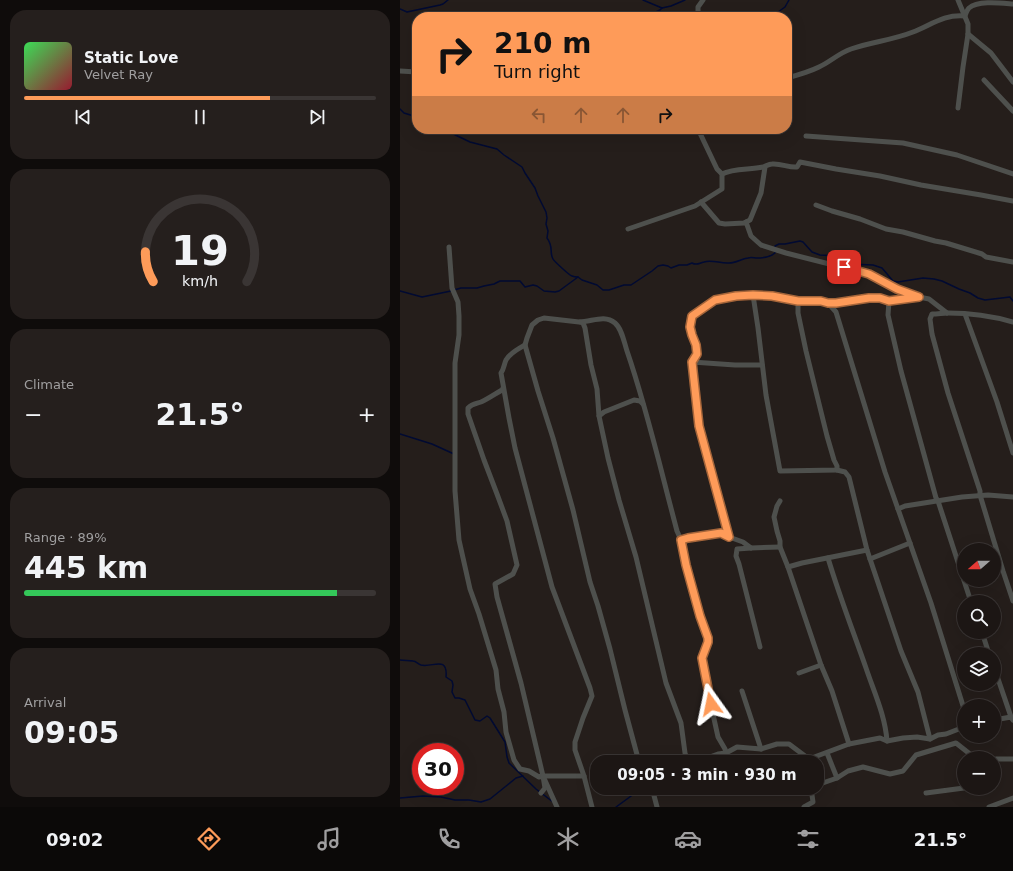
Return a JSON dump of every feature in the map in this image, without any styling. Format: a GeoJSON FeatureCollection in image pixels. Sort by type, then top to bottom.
{"type":"FeatureCollection","features":[{"type":"Feature","properties":{"kind":"street"},"geometry":{"type":"LineString","coordinates":[[698,12],[698,7],[703,0]]}},
{"type":"Feature","properties":{"kind":"street"},"geometry":{"type":"LineString","coordinates":[[958,0],[968,24],[958,108]]}},
{"type":"Feature","properties":{"kind":"street"},"geometry":{"type":"LineString","coordinates":[[965,16],[968,9],[975,4],[987,2],[1013,4]]}},
{"type":"Feature","properties":{"kind":"street"},"geometry":{"type":"LineString","coordinates":[[792,77],[820,67],[843,52],[851,49],[914,32],[945,18],[965,16]]}},
{"type":"Feature","properties":{"kind":"street"},"geometry":{"type":"LineString","coordinates":[[968,34],[991,53],[1013,82]]}},
{"type":"Feature","properties":{"kind":"street"},"geometry":{"type":"LineString","coordinates":[[400,71],[412,72]]}},
{"type":"Feature","properties":{"kind":"street"},"geometry":{"type":"LineString","coordinates":[[984,80],[1013,110]]}},
{"type":"Feature","properties":{"kind":"street"},"geometry":{"type":"LineString","coordinates":[[700,134],[716,169],[722,174]]}},
{"type":"Feature","properties":{"kind":"street"},"geometry":{"type":"LineString","coordinates":[[806,136],[903,143],[957,154],[1013,174]]}},
{"type":"Feature","properties":{"kind":"street"},"geometry":{"type":"LineString","coordinates":[[722,174],[731,171],[765,167],[772,164],[797,167],[800,162],[1013,201]]}},
{"type":"Feature","properties":{"kind":"street"},"geometry":{"type":"LineString","coordinates":[[701,202],[719,223],[744,223],[750,220],[761,193],[765,167]]}},
{"type":"Feature","properties":{"kind":"street"},"geometry":{"type":"LineString","coordinates":[[628,229],[665,215],[695,206],[722,189],[722,174]]}},
{"type":"Feature","properties":{"kind":"street"},"geometry":{"type":"LineString","coordinates":[[816,205],[886,229],[946,243],[982,254],[986,257],[1013,262]]}},
{"type":"Feature","properties":{"kind":"street"},"geometry":{"type":"LineString","coordinates":[[746,222],[750,236],[761,245],[786,253],[869,274],[897,289],[929,299],[947,313]]}},
{"type":"Feature","properties":{"kind":"street"},"geometry":{"type":"LineString","coordinates":[[449,247],[452,288],[458,302],[459,316],[459,335],[455,363],[455,492],[459,540],[470,589],[496,670],[498,688],[504,712],[506,732],[514,760],[520,769],[529,771],[539,777],[584,776]]}},
{"type":"Feature","properties":{"kind":"street"},"geometry":{"type":"LineString","coordinates":[[753,295],[766,395],[780,471],[837,470],[846,472],[849,477],[867,550],[901,651],[918,692],[930,740]]}},
{"type":"Feature","properties":{"kind":"street"},"geometry":{"type":"LineString","coordinates":[[729,537],[699,426],[692,362],[697,354],[696,345],[690,327],[692,316],[715,300],[736,296],[772,296],[798,301],[821,301],[828,303],[869,298],[880,298],[889,301],[919,297]]}},
{"type":"Feature","properties":{"kind":"street"},"geometry":{"type":"LineString","coordinates":[[798,301],[798,313],[806,351],[837,470]]}},
{"type":"Feature","properties":{"kind":"street"},"geometry":{"type":"LineString","coordinates":[[889,301],[888,315],[901,371],[936,498],[969,595]]}},
{"type":"Feature","properties":{"kind":"street"},"geometry":{"type":"LineString","coordinates":[[828,303],[836,312],[885,472],[910,543],[961,699]]}},
{"type":"Feature","properties":{"kind":"street"},"geometry":{"type":"LineString","coordinates":[[1013,322],[965,314],[947,313],[932,314],[930,319],[932,334],[948,394],[980,491],[1013,601]]}},
{"type":"Feature","properties":{"kind":"street"},"geometry":{"type":"LineString","coordinates":[[965,314],[997,402],[1013,453]]}},
{"type":"Feature","properties":{"kind":"street"},"geometry":{"type":"LineString","coordinates":[[637,755],[610,649],[590,582],[571,502],[525,345],[532,325],[538,320],[544,318],[579,322],[602,318],[610,319],[616,324],[620,331],[634,372],[677,531],[681,540],[686,565],[700,616],[708,638],[702,658],[705,678],[718,737],[726,753]]}},
{"type":"Feature","properties":{"kind":"street"},"geometry":{"type":"LineString","coordinates":[[579,322],[583,323],[585,328],[591,365],[597,388],[599,416],[619,500],[638,564],[666,683],[681,723],[686,755]]}},
{"type":"Feature","properties":{"kind":"street"},"geometry":{"type":"LineString","coordinates":[[525,345],[508,356],[504,369],[501,373],[503,388],[516,448],[552,587],[592,696],[583,718],[575,742],[574,750],[584,776],[592,807]]}},
{"type":"Feature","properties":{"kind":"street"},"geometry":{"type":"LineString","coordinates":[[692,362],[762,365]]}},
{"type":"Feature","properties":{"kind":"street"},"geometry":{"type":"LineString","coordinates":[[503,388],[490,398],[472,404],[468,408],[468,414],[507,521],[517,565],[513,574],[495,584],[501,613],[543,776],[545,788],[541,794]]}},
{"type":"Feature","properties":{"kind":"street"},"geometry":{"type":"LineString","coordinates":[[599,416],[604,412],[634,400],[640,401],[643,404]]}},
{"type":"Feature","properties":{"kind":"street"},"geometry":{"type":"LineString","coordinates":[[898,509],[905,506],[980,495],[1013,497]]}},
{"type":"Feature","properties":{"kind":"street"},"geometry":{"type":"LineString","coordinates":[[780,501],[774,517],[780,547],[821,665],[832,691],[849,744]]}},
{"type":"Feature","properties":{"kind":"street"},"geometry":{"type":"LineString","coordinates":[[681,540],[721,533],[743,542],[751,548]]}},
{"type":"Feature","properties":{"kind":"street"},"geometry":{"type":"LineString","coordinates":[[870,559],[910,543]]}},
{"type":"Feature","properties":{"kind":"street"},"geometry":{"type":"LineString","coordinates":[[760,647],[736,556],[737,549],[780,547]]}},
{"type":"Feature","properties":{"kind":"street"},"geometry":{"type":"LineString","coordinates":[[788,567],[867,550]]}},
{"type":"Feature","properties":{"kind":"street"},"geometry":{"type":"LineString","coordinates":[[828,558],[848,619],[880,707],[885,725],[887,741]]}},
{"type":"Feature","properties":{"kind":"street"},"geometry":{"type":"LineString","coordinates":[[799,673],[821,665]]}},
{"type":"Feature","properties":{"kind":"street"},"geometry":{"type":"LineString","coordinates":[[1001,688],[1012,719],[1001,720]]}},
{"type":"Feature","properties":{"kind":"street"},"geometry":{"type":"LineString","coordinates":[[742,691],[761,749]]}},
{"type":"Feature","properties":{"kind":"street"},"geometry":{"type":"LineString","coordinates":[[821,755],[849,744],[880,738],[887,741],[917,737],[930,740],[957,730]]}},
{"type":"Feature","properties":{"kind":"street"},"geometry":{"type":"LineString","coordinates":[[824,783],[837,778],[848,771],[863,767],[890,774],[903,771],[916,755],[956,743],[966,751]]}},
{"type":"Feature","properties":{"kind":"street"},"geometry":{"type":"LineString","coordinates":[[715,755],[726,753],[737,748],[761,749],[777,744],[789,744],[803,755]]}},
{"type":"Feature","properties":{"kind":"street"},"geometry":{"type":"LineString","coordinates":[[826,753],[837,778]]}},
{"type":"Feature","properties":{"kind":"street"},"geometry":{"type":"LineString","coordinates":[[1001,759],[1013,759]]}},
{"type":"Feature","properties":{"kind":"street"},"geometry":{"type":"LineString","coordinates":[[543,776],[557,807]]}},
{"type":"Feature","properties":{"kind":"street"},"geometry":{"type":"LineString","coordinates":[[926,793],[957,789]]}},
{"type":"Feature","properties":{"kind":"street"},"geometry":{"type":"LineString","coordinates":[[654,795],[657,807]]}},
{"type":"Feature","properties":{"kind":"street"},"geometry":{"type":"LineString","coordinates":[[804,807],[813,802],[812,795]]}},
{"type":"Feature","properties":{"kind":"street"},"geometry":{"type":"LineString","coordinates":[[989,807],[1013,798]]}},
{"type":"Feature","properties":{"kind":"waterway"},"geometry":{"type":"LineString","coordinates":[[400,9],[407,12],[440,5],[448,0]]}},
{"type":"Feature","properties":{"kind":"waterway"},"geometry":{"type":"LineString","coordinates":[[643,0],[662,8]]}},
{"type":"Feature","properties":{"kind":"waterway"},"geometry":{"type":"LineString","coordinates":[[656,12],[662,8],[685,0]]}},
{"type":"Feature","properties":{"kind":"waterway"},"geometry":{"type":"LineString","coordinates":[[778,12],[785,7],[789,0]]}},
{"type":"Feature","properties":{"kind":"waterway"},"geometry":{"type":"LineString","coordinates":[[400,109],[404,113],[412,115]]}},
{"type":"Feature","properties":{"kind":"waterway"},"geometry":{"type":"LineString","coordinates":[[453,134],[470,142],[497,149],[522,167],[535,188],[546,212],[546,224],[548,231],[547,238],[551,247],[553,259],[571,275],[578,277]]}},
{"type":"Feature","properties":{"kind":"waterway"},"geometry":{"type":"LineString","coordinates":[[775,247],[779,244],[800,241],[803,242],[812,252],[820,255],[839,256],[849,264],[873,265],[882,268],[893,281],[898,282],[923,278],[934,279],[985,300],[1010,297],[1013,301]]}},
{"type":"Feature","properties":{"kind":"waterway"},"geometry":{"type":"LineString","coordinates":[[454,290],[461,288],[477,288],[500,281],[520,281],[525,287],[533,285],[544,291],[555,292],[559,291],[578,277],[582,280],[597,285],[603,290],[609,290],[624,285],[631,285],[658,266],[663,265],[671,268],[679,265],[687,265],[692,263],[697,264],[707,261],[732,263],[749,258],[767,257],[775,253],[775,251]]}},
{"type":"Feature","properties":{"kind":"waterway"},"geometry":{"type":"LineString","coordinates":[[400,291],[422,297],[451,291]]}},
{"type":"Feature","properties":{"kind":"waterway"},"geometry":{"type":"LineString","coordinates":[[400,434],[432,444],[454,454]]}},
{"type":"Feature","properties":{"kind":"waterway"},"geometry":{"type":"LineString","coordinates":[[400,660],[414,661],[421,665],[442,664],[446,670],[446,677],[452,681],[452,692],[455,698],[465,700],[475,720],[480,721],[487,716],[490,718],[505,742],[509,763],[536,789],[553,802]]}},
{"type":"Feature","properties":{"kind":"waterway"},"geometry":{"type":"LineString","coordinates":[[400,798],[423,796],[481,802],[490,799],[516,778],[523,776]]}},
{"type":"Feature","properties":{"kind":"waterway"},"geometry":{"type":"LineString","coordinates":[[616,807],[632,795]]}},
{"type":"Feature","properties":{"kind":"route"},"geometry":{"type":"LineString","coordinates":[[711,704],[702,658],[708,638],[693,591],[681,540],[721,533],[729,537],[699,426],[692,362],[697,354],[696,345],[690,327],[692,316],[715,300],[736,296],[772,296],[798,301],[821,301],[828,303],[869,298],[880,298],[889,301],[919,297],[897,289],[869,274],[844,267]]}}]}
